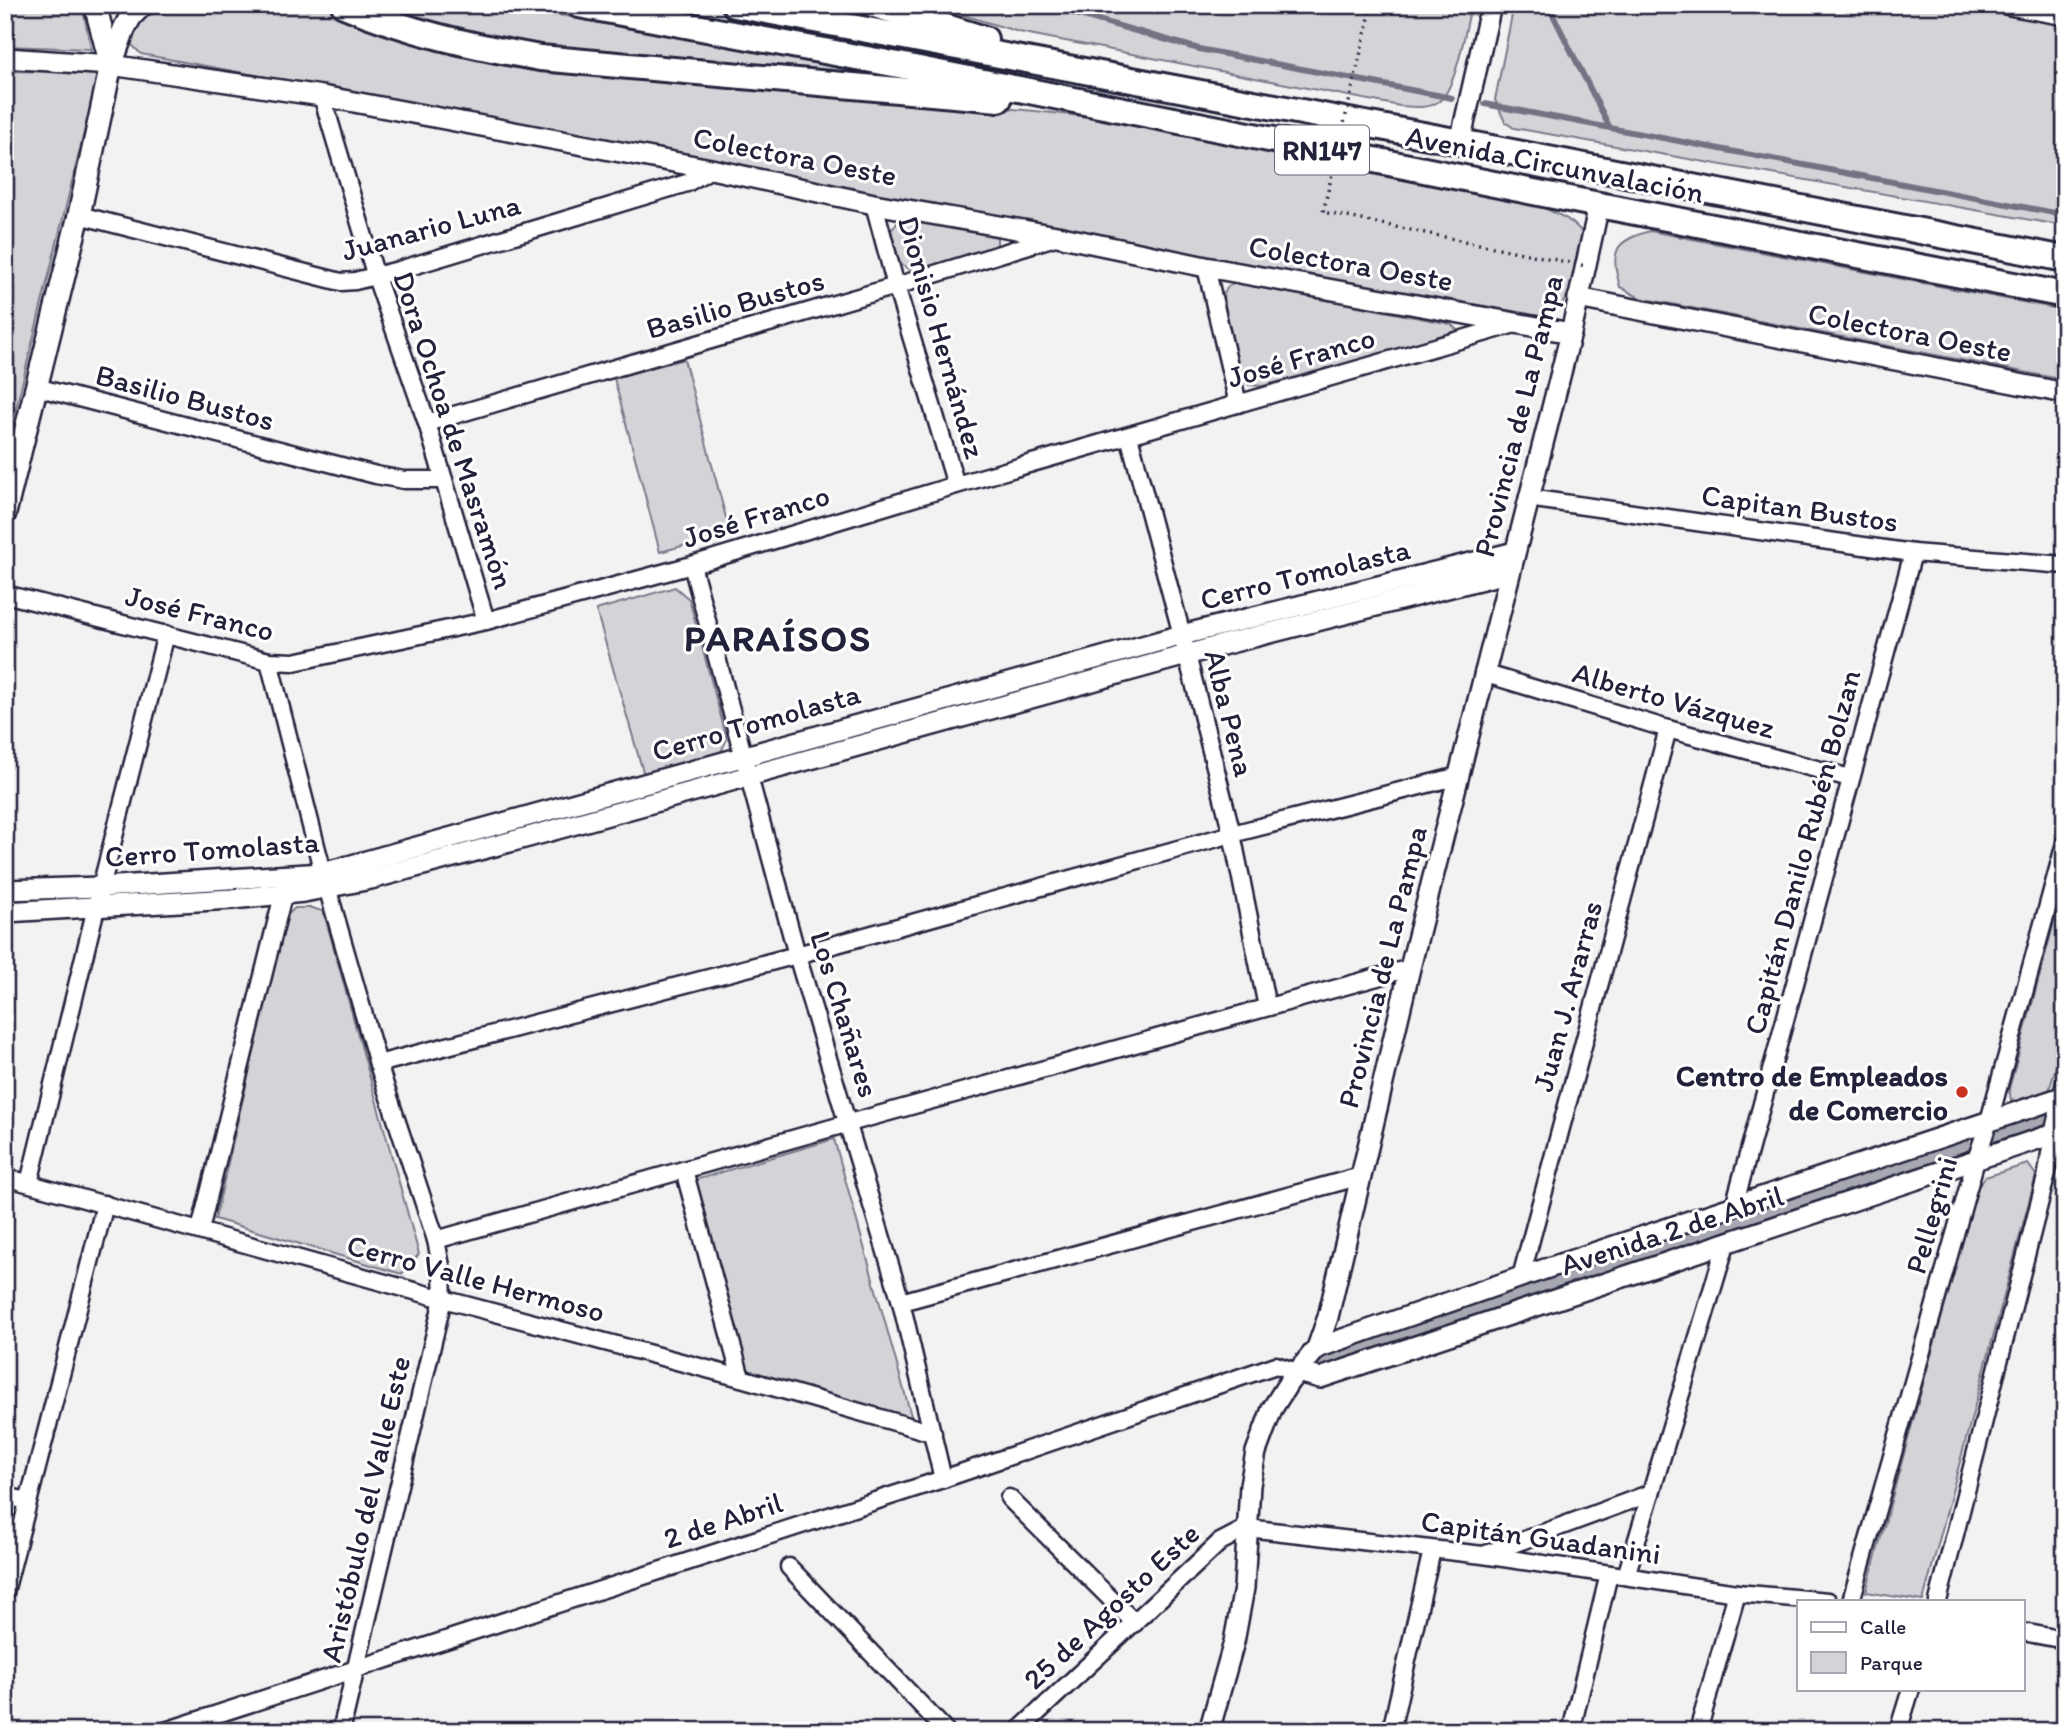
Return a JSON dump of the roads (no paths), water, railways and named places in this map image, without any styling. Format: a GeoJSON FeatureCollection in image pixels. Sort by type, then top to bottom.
{"type":"FeatureCollection","features":[{"type":"Feature","properties":{"kind":"highway"},"geometry":{"type":"LineString","coordinates":[[344,5],[425,34],[540,58],[968,96],[1152,116]]}},
{"type":"Feature","properties":{"kind":"highway","name":"Avenida Circunvalación"},"geometry":{"type":"LineString","coordinates":[[579,5],[904,66],[2065,295]]}},
{"type":"Feature","properties":{"kind":"highway","name":"Avenida Circunvalación"},"geometry":{"type":"LineString","coordinates":[[735,5],[2065,259]]}},
{"type":"Feature","properties":{"kind":"highway"},"geometry":{"type":"LineString","coordinates":[[875,5],[1092,72]]}},
{"type":"Feature","properties":{"kind":"main road"},"geometry":{"type":"LineString","coordinates":[[95,5],[111,65]]}},
{"type":"Feature","properties":{"kind":"main road"},"geometry":{"type":"LineString","coordinates":[[5,513],[79,215],[111,65],[124,29],[131,16],[142,5]]}},
{"type":"Feature","properties":{"kind":"street"},"geometry":{"type":"LineString","coordinates":[[1460,142],[1490,5]]}},
{"type":"Feature","properties":{"kind":"street"},"geometry":{"type":"LineString","coordinates":[[2010,5],[2065,15]]}},
{"type":"Feature","properties":{"kind":"street","name":"Colectora Oeste"},"geometry":{"type":"LineString","coordinates":[[5,58],[111,65],[322,96],[712,169],[874,204],[1057,236],[1206,267],[1571,332]]}},
{"type":"Feature","properties":{"kind":"street","name":"Dora Ochoa de Masramón"},"geometry":{"type":"LineString","coordinates":[[322,96],[376,277],[427,423],[485,621]]}},
{"type":"Feature","properties":{"kind":"street","name":"Juanario Luna"},"geometry":{"type":"LineString","coordinates":[[79,215],[341,282],[355,281],[376,277],[687,183],[712,169]]}},
{"type":"Feature","properties":{"kind":"street","name":"Dionisio Hernández"},"geometry":{"type":"LineString","coordinates":[[874,204],[956,485]]}},
{"type":"Feature","properties":{"kind":"street","name":"Provincia de La Pampa"},"geometry":{"type":"LineString","coordinates":[[1209,1731],[1234,1642],[1244,1588],[1250,1485],[1256,1452],[1272,1409],[1297,1371],[1317,1348],[1328,1317],[1410,968],[1571,332],[1600,205]]}},
{"type":"Feature","properties":{"kind":"street","name":"Basilio Bustos"},"geometry":{"type":"LineString","coordinates":[[427,423],[896,286],[1057,236]]}},
{"type":"Feature","properties":{"kind":"street"},"geometry":{"type":"LineString","coordinates":[[1206,267],[1238,404]]}},
{"type":"Feature","properties":{"kind":"street","name":"Colectora Oeste"},"geometry":{"type":"LineString","coordinates":[[1578,299],[2065,393]]}},
{"type":"Feature","properties":{"kind":"street","name":"José Franco"},"geometry":{"type":"LineString","coordinates":[[5,594],[269,661],[294,662],[485,621],[692,565],[956,485],[1515,324]]}},
{"type":"Feature","properties":{"kind":"street","name":"Basilio Bustos"},"geometry":{"type":"LineString","coordinates":[[36,387],[376,475],[404,480],[444,480]]}},
{"type":"Feature","properties":{"kind":"street","name":"Alba Pena"},"geometry":{"type":"LineString","coordinates":[[1129,436],[1232,834],[1267,1007]]}},
{"type":"Feature","properties":{"kind":"street","name":"Capitan Bustos"},"geometry":{"type":"LineString","coordinates":[[1528,498],[1913,553],[2065,565]]}},
{"type":"Feature","properties":{"kind":"street","name":"Capitán Danilo Rubén Bolzan"},"geometry":{"type":"LineString","coordinates":[[1734,1206],[1913,553]]}},
{"type":"Feature","properties":{"kind":"street","name":"Cerro Tomolasta"},"geometry":{"type":"LineString","coordinates":[[5,912],[283,894],[744,756],[1182,635],[1513,562]]}},
{"type":"Feature","properties":{"kind":"street","name":"Cerro Tomolasta"},"geometry":{"type":"LineString","coordinates":[[5,890],[288,875],[325,880],[398,872],[1187,655],[1513,562]]}},
{"type":"Feature","properties":{"kind":"street","name":"Los Chañares"},"geometry":{"type":"LineString","coordinates":[[692,565],[797,955],[901,1302],[943,1479]]}},
{"type":"Feature","properties":{"kind":"street"},"geometry":{"type":"LineString","coordinates":[[29,1182],[166,634]]}},
{"type":"Feature","properties":{"kind":"street","name":"Aristóbulo del Valle Este"},"geometry":{"type":"LineString","coordinates":[[269,661],[325,880],[378,1064],[436,1240],[442,1270],[443,1299],[341,1731]]}},
{"type":"Feature","properties":{"kind":"street","name":"Alberto Vázquez"},"geometry":{"type":"LineString","coordinates":[[1483,673],[1668,729],[1850,778]]}},
{"type":"Feature","properties":{"kind":"street","name":"Juan J. Ararras"},"geometry":{"type":"LineString","coordinates":[[1521,1277],[1668,729]]}},
{"type":"Feature","properties":{"kind":"street"},"geometry":{"type":"LineString","coordinates":[[378,1064],[797,955],[1232,834],[1459,776]]}},
{"type":"Feature","properties":{"kind":"street","name":"Pellegrini"},"geometry":{"type":"LineString","coordinates":[[1851,1600],[1989,1121],[2065,843]]}},
{"type":"Feature","properties":{"kind":"street"},"geometry":{"type":"LineString","coordinates":[[200,1230],[288,875]]}},
{"type":"Feature","properties":{"kind":"street"},"geometry":{"type":"LineString","coordinates":[[436,1240],[1410,968]]}},
{"type":"Feature","properties":{"kind":"street"},"geometry":{"type":"LineString","coordinates":[[1938,1600],[2059,1132],[2063,1092]]}},
{"type":"Feature","properties":{"kind":"street","name":"Avenida 2 de Abril"},"geometry":{"type":"LineString","coordinates":[[1317,1348],[1989,1121],[2063,1092]]}},
{"type":"Feature","properties":{"kind":"street","name":"Avenida 2 de Abril"},"geometry":{"type":"LineString","coordinates":[[1297,1371],[1320,1378],[2059,1132]]}},
{"type":"Feature","properties":{"kind":"street"},"geometry":{"type":"LineString","coordinates":[[684,1170],[741,1378]]}},
{"type":"Feature","properties":{"kind":"street","name":"Cerro Valle Hermoso"},"geometry":{"type":"LineString","coordinates":[[5,1177],[933,1433]]}},
{"type":"Feature","properties":{"kind":"street"},"geometry":{"type":"LineString","coordinates":[[901,1302],[1362,1177]]}},
{"type":"Feature","properties":{"kind":"street"},"geometry":{"type":"LineString","coordinates":[[5,1592],[105,1204]]}},
{"type":"Feature","properties":{"kind":"street"},"geometry":{"type":"LineString","coordinates":[[1626,1576],[1726,1244]]}},
{"type":"Feature","properties":{"kind":"street","name":"2 de Abril"},"geometry":{"type":"LineString","coordinates":[[165,1731],[943,1479],[1276,1365],[1297,1371]]}},
{"type":"Feature","properties":{"kind":"street"},"geometry":{"type":"LineString","coordinates":[[1483,1555],[1651,1493]]}},
{"type":"Feature","properties":{"kind":"street"},"geometry":{"type":"LineString","coordinates":[[5,1496],[28,1501]]}},
{"type":"Feature","properties":{"kind":"street"},"geometry":{"type":"LineString","coordinates":[[1009,1498],[1135,1623]]}},
{"type":"Feature","properties":{"kind":"street","name":"Capitán Guadanini"},"geometry":{"type":"LineString","coordinates":[[1247,1528],[1483,1555],[1737,1593],[1817,1600]]}},
{"type":"Feature","properties":{"kind":"street","name":"25 de Agosto Este"},"geometry":{"type":"LineString","coordinates":[[1018,1731],[1220,1542],[1247,1528]]}},
{"type":"Feature","properties":{"kind":"street"},"geometry":{"type":"LineString","coordinates":[[1391,1731],[1432,1550]]}},
{"type":"Feature","properties":{"kind":"street"},"geometry":{"type":"LineString","coordinates":[[789,1567],[946,1731]]}},
{"type":"Feature","properties":{"kind":"street"},"geometry":{"type":"LineString","coordinates":[[1571,1731],[1609,1574]]}},
{"type":"Feature","properties":{"kind":"street"},"geometry":{"type":"LineString","coordinates":[[1698,1731],[1737,1593]]}},
{"type":"Feature","properties":{"kind":"street"},"geometry":{"type":"LineString","coordinates":[[2024,1632],[2065,1640]]}},
{"type":"Feature","properties":{"kind":"street"},"geometry":{"type":"LineString","coordinates":[[1898,1731],[1911,1690]]}},
{"type":"Feature","properties":{"kind":"waterway"},"geometry":{"type":"LineString","coordinates":[[1045,5],[1199,49],[1452,98]]}},
{"type":"Feature","properties":{"kind":"waterway"},"geometry":{"type":"LineString","coordinates":[[1548,5],[1610,128]]}},
{"type":"Feature","properties":{"kind":"waterway"},"geometry":{"type":"LineString","coordinates":[[1485,104],[2065,215]]}},
{"type":"Feature","properties":{"kind":"waterway"},"geometry":{"type":"LineString","coordinates":[[1996,1136],[2046,1121]]}},
{"type":"Feature","properties":{"kind":"waterway"},"geometry":{"type":"LineString","coordinates":[[1317,1363],[1961,1149]]}},
{"type":"Feature","properties":{"kind":"place","name":"Centro de Empleados de Comercio"},"geometry":{"type":"Point","coordinates":[1962,1092]}},
{"type":"Feature","properties":{"kind":"district","name":"PARAÍSOS"},"geometry":{"type":"Point","coordinates":[778,638]}}]}
